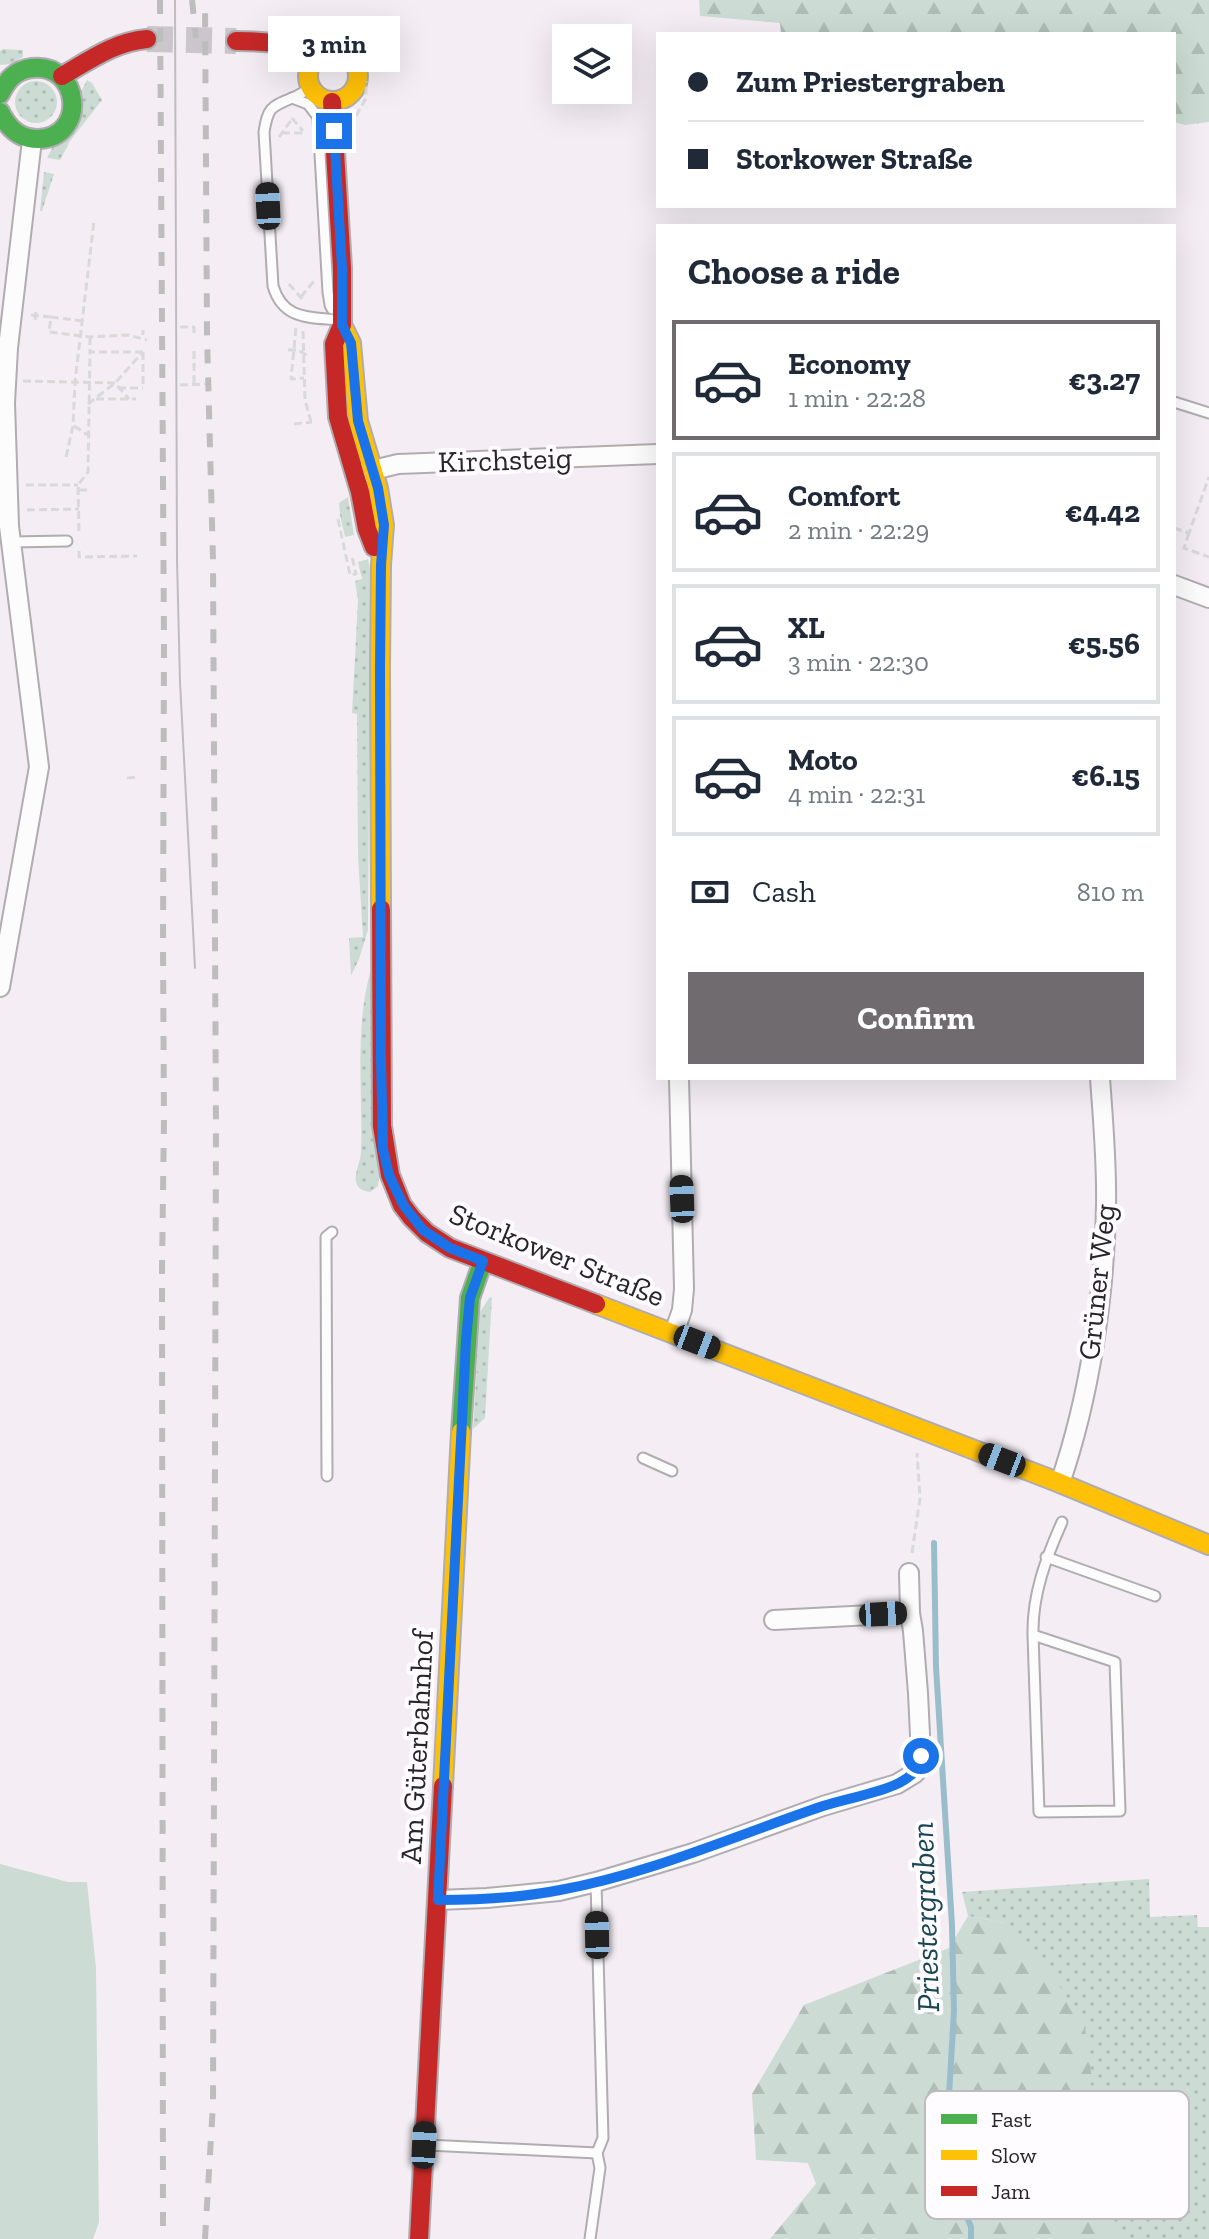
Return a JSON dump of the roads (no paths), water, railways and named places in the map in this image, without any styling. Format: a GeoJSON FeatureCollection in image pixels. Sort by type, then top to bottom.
{"type":"FeatureCollection","features":[{"type":"Feature","properties":{"kind":"main road"},"geometry":{"type":"LineString","coordinates":[[62,76],[117,43],[147,39]]}},
{"type":"Feature","properties":{"kind":"main road"},"geometry":{"type":"LineString","coordinates":[[236,41],[273,41],[298,46],[317,56]]}},
{"type":"Feature","properties":{"kind":"main road"},"geometry":{"type":"LineString","coordinates":[[340,51],[353,60],[357,68],[357,84],[347,97],[332,102],[323,100],[310,88],[308,71],[317,56],[324,52],[340,51]]}},
{"type":"Feature","properties":{"kind":"main road"},"geometry":{"type":"LineString","coordinates":[[0,112],[14,133],[41,140],[58,133],[70,119],[73,101],[62,76],[44,67],[24,68],[15,72],[1,90]]}},
{"type":"Feature","properties":{"kind":"main road","name":"Storkower Straße"},"geometry":{"type":"LineString","coordinates":[[332,102],[327,137],[342,268],[342,323],[334,344],[337,399],[342,434],[367,529],[381,565]]}},
{"type":"Feature","properties":{"kind":"main road","name":"Storkower Straße"},"geometry":{"type":"LineString","coordinates":[[342,323],[351,343],[358,421],[373,469],[384,525],[381,565],[383,1149],[389,1175],[404,1206],[423,1230],[450,1248],[915,1426],[1209,1545]]}},
{"type":"Feature","properties":{"kind":"main road","name":"Am Güterbahnhof"},"geometry":{"type":"LineString","coordinates":[[419,2239],[466,1340],[470,1298],[483,1261]]}},
{"type":"Feature","properties":{"kind":"street"},"geometry":{"type":"LineString","coordinates":[[0,987],[39,767],[11,542],[5,381],[32,140]]}},
{"type":"Feature","properties":{"kind":"street","name":"Kirchsteig"},"geometry":{"type":"LineString","coordinates":[[355,475],[398,464],[656,454]]}},
{"type":"Feature","properties":{"kind":"street"},"geometry":{"type":"LineString","coordinates":[[1176,586],[1209,598]]}},
{"type":"Feature","properties":{"kind":"street"},"geometry":{"type":"LineString","coordinates":[[674,1333],[682,1310],[684,1289],[679,1080]]}},
{"type":"Feature","properties":{"kind":"street","name":"Grüner Weg"},"geometry":{"type":"LineString","coordinates":[[1060,1483],[1090,1365],[1098,1316],[1104,1253],[1106,1162],[1100,1080]]}},
{"type":"Feature","properties":{"kind":"street"},"geometry":{"type":"LineString","coordinates":[[438,1900],[559,1891],[596,1882],[693,1853],[823,1806],[897,1784],[915,1773],[921,1756],[909,1573]]}},
{"type":"Feature","properties":{"kind":"street"},"geometry":{"type":"LineString","coordinates":[[774,1620],[910,1613]]}},
{"type":"Feature","properties":{"kind":"lane"},"geometry":{"type":"LineString","coordinates":[[310,88],[271,107],[267,114],[264,132],[273,286],[276,298],[284,308],[297,315],[342,323]]}},
{"type":"Feature","properties":{"kind":"lane"},"geometry":{"type":"LineString","coordinates":[[292,98],[308,104],[327,137],[328,292],[330,305],[342,323]]}},
{"type":"Feature","properties":{"kind":"lane"},"geometry":{"type":"LineString","coordinates":[[318,119],[327,137]]}},
{"type":"Feature","properties":{"kind":"lane"},"geometry":{"type":"LineString","coordinates":[[307,316],[318,312],[328,292]]}},
{"type":"Feature","properties":{"kind":"lane"},"geometry":{"type":"LineString","coordinates":[[1176,403],[1209,413]]}},
{"type":"Feature","properties":{"kind":"lane"},"geometry":{"type":"LineString","coordinates":[[11,542],[67,541]]}},
{"type":"Feature","properties":{"kind":"lane"},"geometry":{"type":"LineString","coordinates":[[327,1476],[326,1237],[332,1232]]}},
{"type":"Feature","properties":{"kind":"lane"},"geometry":{"type":"LineString","coordinates":[[643,1458],[672,1471]]}},
{"type":"Feature","properties":{"kind":"lane"},"geometry":{"type":"LineString","coordinates":[[1033,1635],[1115,1662],[1120,1811],[1039,1812],[1033,1635],[1033,1614],[1046,1557],[1062,1522]]}},
{"type":"Feature","properties":{"kind":"lane"},"geometry":{"type":"LineString","coordinates":[[1046,1557],[1155,1596]]}},
{"type":"Feature","properties":{"kind":"lane"},"geometry":{"type":"LineString","coordinates":[[590,2239],[600,2168],[597,2153],[603,2138],[596,1882]]}},
{"type":"Feature","properties":{"kind":"lane"},"geometry":{"type":"LineString","coordinates":[[424,2145],[597,2153]]}},
{"type":"Feature","properties":{"kind":"waterway","name":"Priestergraben"},"geometry":{"type":"LineString","coordinates":[[934,1543],[936,1667],[952,1925],[954,2011],[949,2091]]}},
{"type":"Feature","properties":{"kind":"waterway","name":"Priestergraben"},"geometry":{"type":"LineString","coordinates":[[968,2219],[971,2239]]}},
{"type":"Feature","properties":{"kind":"tunnel"},"geometry":{"type":"LineString","coordinates":[[147,39],[236,41]]}},
{"type":"Feature","properties":{"kind":"tram line"},"geometry":{"type":"LineString","coordinates":[[175,0],[177,560],[195,968]]}},
{"type":"Feature","properties":{"kind":"railway"},"geometry":{"type":"LineString","coordinates":[[160,0],[164,644],[163,2239]]}},
{"type":"Feature","properties":{"kind":"railway"},"geometry":{"type":"LineString","coordinates":[[192,0],[196,38]]}},
{"type":"Feature","properties":{"kind":"railway"},"geometry":{"type":"LineString","coordinates":[[205,0],[207,335],[213,560],[216,1128],[213,2104],[205,2239]]}}]}
